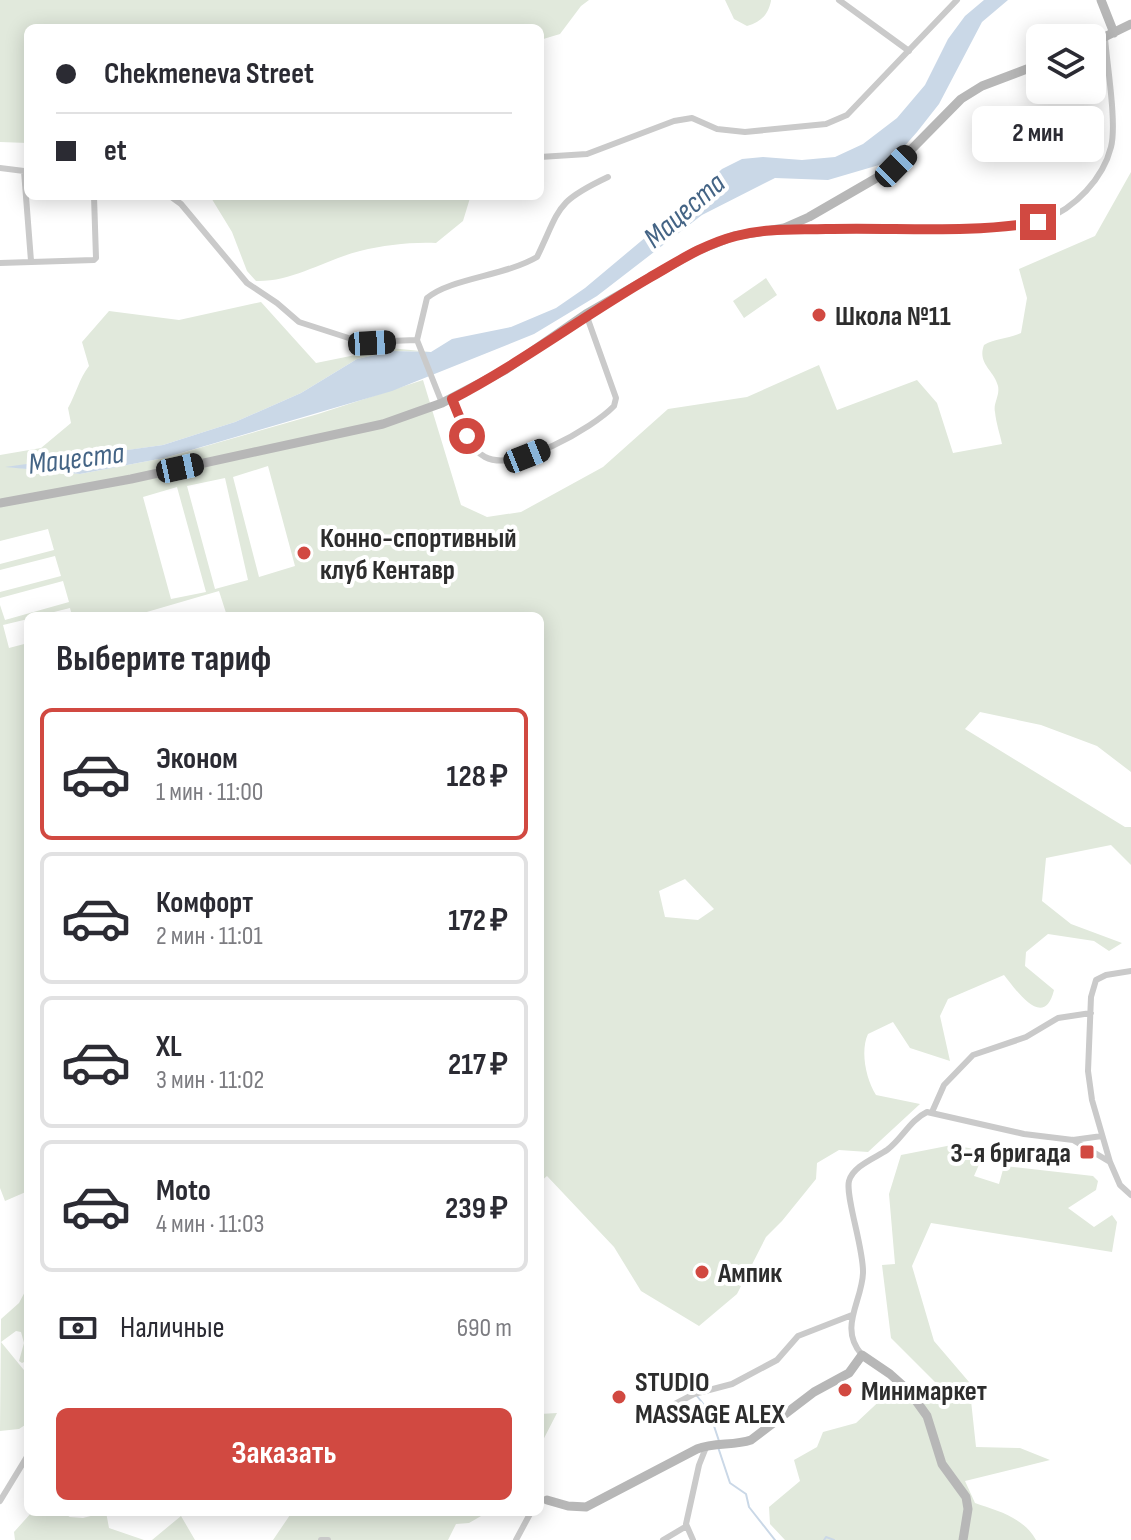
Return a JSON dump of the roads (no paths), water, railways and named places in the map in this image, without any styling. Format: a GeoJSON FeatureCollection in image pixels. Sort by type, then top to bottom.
{"type":"FeatureCollection","features":[{"type":"Feature","properties":{"kind":"main road"},"geometry":{"type":"LineString","coordinates":[[1101,0],[1109,35]]}},
{"type":"Feature","properties":{"kind":"main road"},"geometry":{"type":"LineString","coordinates":[[1106,36],[1131,24]]}},
{"type":"Feature","properties":{"kind":"main road"},"geometry":{"type":"LineString","coordinates":[[0,503],[117,482],[383,424],[452,399],[505,370],[586,314],[716,242],[784,228],[809,217],[892,169],[972,91],[1026,70]]}},
{"type":"Feature","properties":{"kind":"main road"},"geometry":{"type":"LineString","coordinates":[[544,1502],[586,1507],[707,1445],[741,1443],[759,1436],[814,1392],[849,1373],[862,1355],[909,1391],[927,1416],[942,1464],[966,1497],[968,1509],[963,1540]]}},
{"type":"Feature","properties":{"kind":"street"},"geometry":{"type":"LineString","coordinates":[[839,0],[909,51]]}},
{"type":"Feature","properties":{"kind":"street"},"geometry":{"type":"LineString","coordinates":[[544,157],[587,154],[674,121],[692,118],[717,129],[745,132],[837,121],[847,115],[957,0]]}},
{"type":"Feature","properties":{"kind":"street"},"geometry":{"type":"LineString","coordinates":[[784,228],[910,230],[1009,226],[1038,222],[1060,212],[1084,194],[1102,169],[1112,146],[1114,129],[1109,35]]}},
{"type":"Feature","properties":{"kind":"street"},"geometry":{"type":"LineString","coordinates":[[0,168],[24,171]]}},
{"type":"Feature","properties":{"kind":"street"},"geometry":{"type":"LineString","coordinates":[[442,403],[418,344],[427,298],[442,289],[516,268],[537,257],[554,216],[567,199],[608,177]]}},
{"type":"Feature","properties":{"kind":"street"},"geometry":{"type":"LineString","coordinates":[[28,200],[31,261]]}},
{"type":"Feature","properties":{"kind":"street"},"geometry":{"type":"LineString","coordinates":[[0,263],[96,258],[94,200]]}},
{"type":"Feature","properties":{"kind":"street"},"geometry":{"type":"LineString","coordinates":[[176,200],[247,283],[299,322],[372,343],[418,344]]}},
{"type":"Feature","properties":{"kind":"street"},"geometry":{"type":"LineString","coordinates":[[452,399],[472,446],[483,457],[495,461],[536,453],[593,422],[614,406],[616,398],[586,314]]}},
{"type":"Feature","properties":{"kind":"street"},"geometry":{"type":"LineString","coordinates":[[1131,971],[1096,980],[1091,997],[1089,1085],[1110,1162],[1120,1185],[1131,1195]]}},
{"type":"Feature","properties":{"kind":"street"},"geometry":{"type":"LineString","coordinates":[[932,1112],[944,1085],[973,1055],[1026,1037],[1058,1018],[1091,1013]]}},
{"type":"Feature","properties":{"kind":"street"},"geometry":{"type":"LineString","coordinates":[[862,1355],[850,1333],[863,1270],[860,1237],[848,1190],[849,1180],[855,1172],[894,1145],[915,1119],[932,1112],[1024,1134],[1073,1140],[1102,1136]]}},
{"type":"Feature","properties":{"kind":"street"},"geometry":{"type":"LineString","coordinates":[[1073,1140],[1110,1162]]}},
{"type":"Feature","properties":{"kind":"street"},"geometry":{"type":"LineString","coordinates":[[673,1405],[694,1394],[732,1384],[777,1360],[798,1336],[852,1315]]}},
{"type":"Feature","properties":{"kind":"street"},"geometry":{"type":"LineString","coordinates":[[693,1540],[685,1527],[699,1465],[707,1445]]}},
{"type":"Feature","properties":{"kind":"street"},"geometry":{"type":"LineString","coordinates":[[0,1501],[24,1462]]}},
{"type":"Feature","properties":{"kind":"street"},"geometry":{"type":"LineString","coordinates":[[516,1540],[529,1516]]}},
{"type":"Feature","properties":{"kind":"street"},"geometry":{"type":"LineString","coordinates":[[663,1540],[685,1527]]}},
{"type":"Feature","properties":{"kind":"street"},"geometry":{"type":"LineString","coordinates":[[321,1540],[328,1540]]}},
{"type":"Feature","properties":{"kind":"water","name":"Мацеста"},"geometry":{"type":"Polygon","coordinates":[[[984,0],[1008,0],[982,22],[939,104],[902,149],[879,165],[828,180],[775,178],[702,215],[597,296],[534,334],[392,391],[164,458],[80,474],[5,467],[163,445],[235,422],[301,393],[357,359],[393,351],[431,352],[452,339],[511,327],[556,308],[585,288],[671,216],[722,169],[742,159],[835,157],[863,144],[897,118],[925,85],[948,39],[965,16],[984,0]]]}},
{"type":"Feature","properties":{"kind":"waterway"},"geometry":{"type":"LineString","coordinates":[[697,1396],[709,1411],[719,1441]]}},
{"type":"Feature","properties":{"kind":"waterway"},"geometry":{"type":"LineString","coordinates":[[718,1447],[730,1483],[746,1494],[749,1507],[775,1540]]}},
{"type":"Feature","properties":{"kind":"waterway"},"geometry":{"type":"LineString","coordinates":[[824,1540],[826,1537],[834,1540]]}},
{"type":"Feature","properties":{"kind":"place","name":"Школа №11"},"geometry":{"type":"Point","coordinates":[819,315]}},
{"type":"Feature","properties":{"kind":"place","name":"Конно-спортивный клуб Кентавр"},"geometry":{"type":"Point","coordinates":[304,553]}},
{"type":"Feature","properties":{"kind":"place","name":"3-я бригада"},"geometry":{"type":"Point","coordinates":[1087,1152]}},
{"type":"Feature","properties":{"kind":"place","name":"Ампик"},"geometry":{"type":"Point","coordinates":[702,1272]}},
{"type":"Feature","properties":{"kind":"place","name":"Минимаркет"},"geometry":{"type":"Point","coordinates":[845,1390]}},
{"type":"Feature","properties":{"kind":"place","name":"STUDIO MASSAGE ALEX"},"geometry":{"type":"Point","coordinates":[619,1397]}}]}
